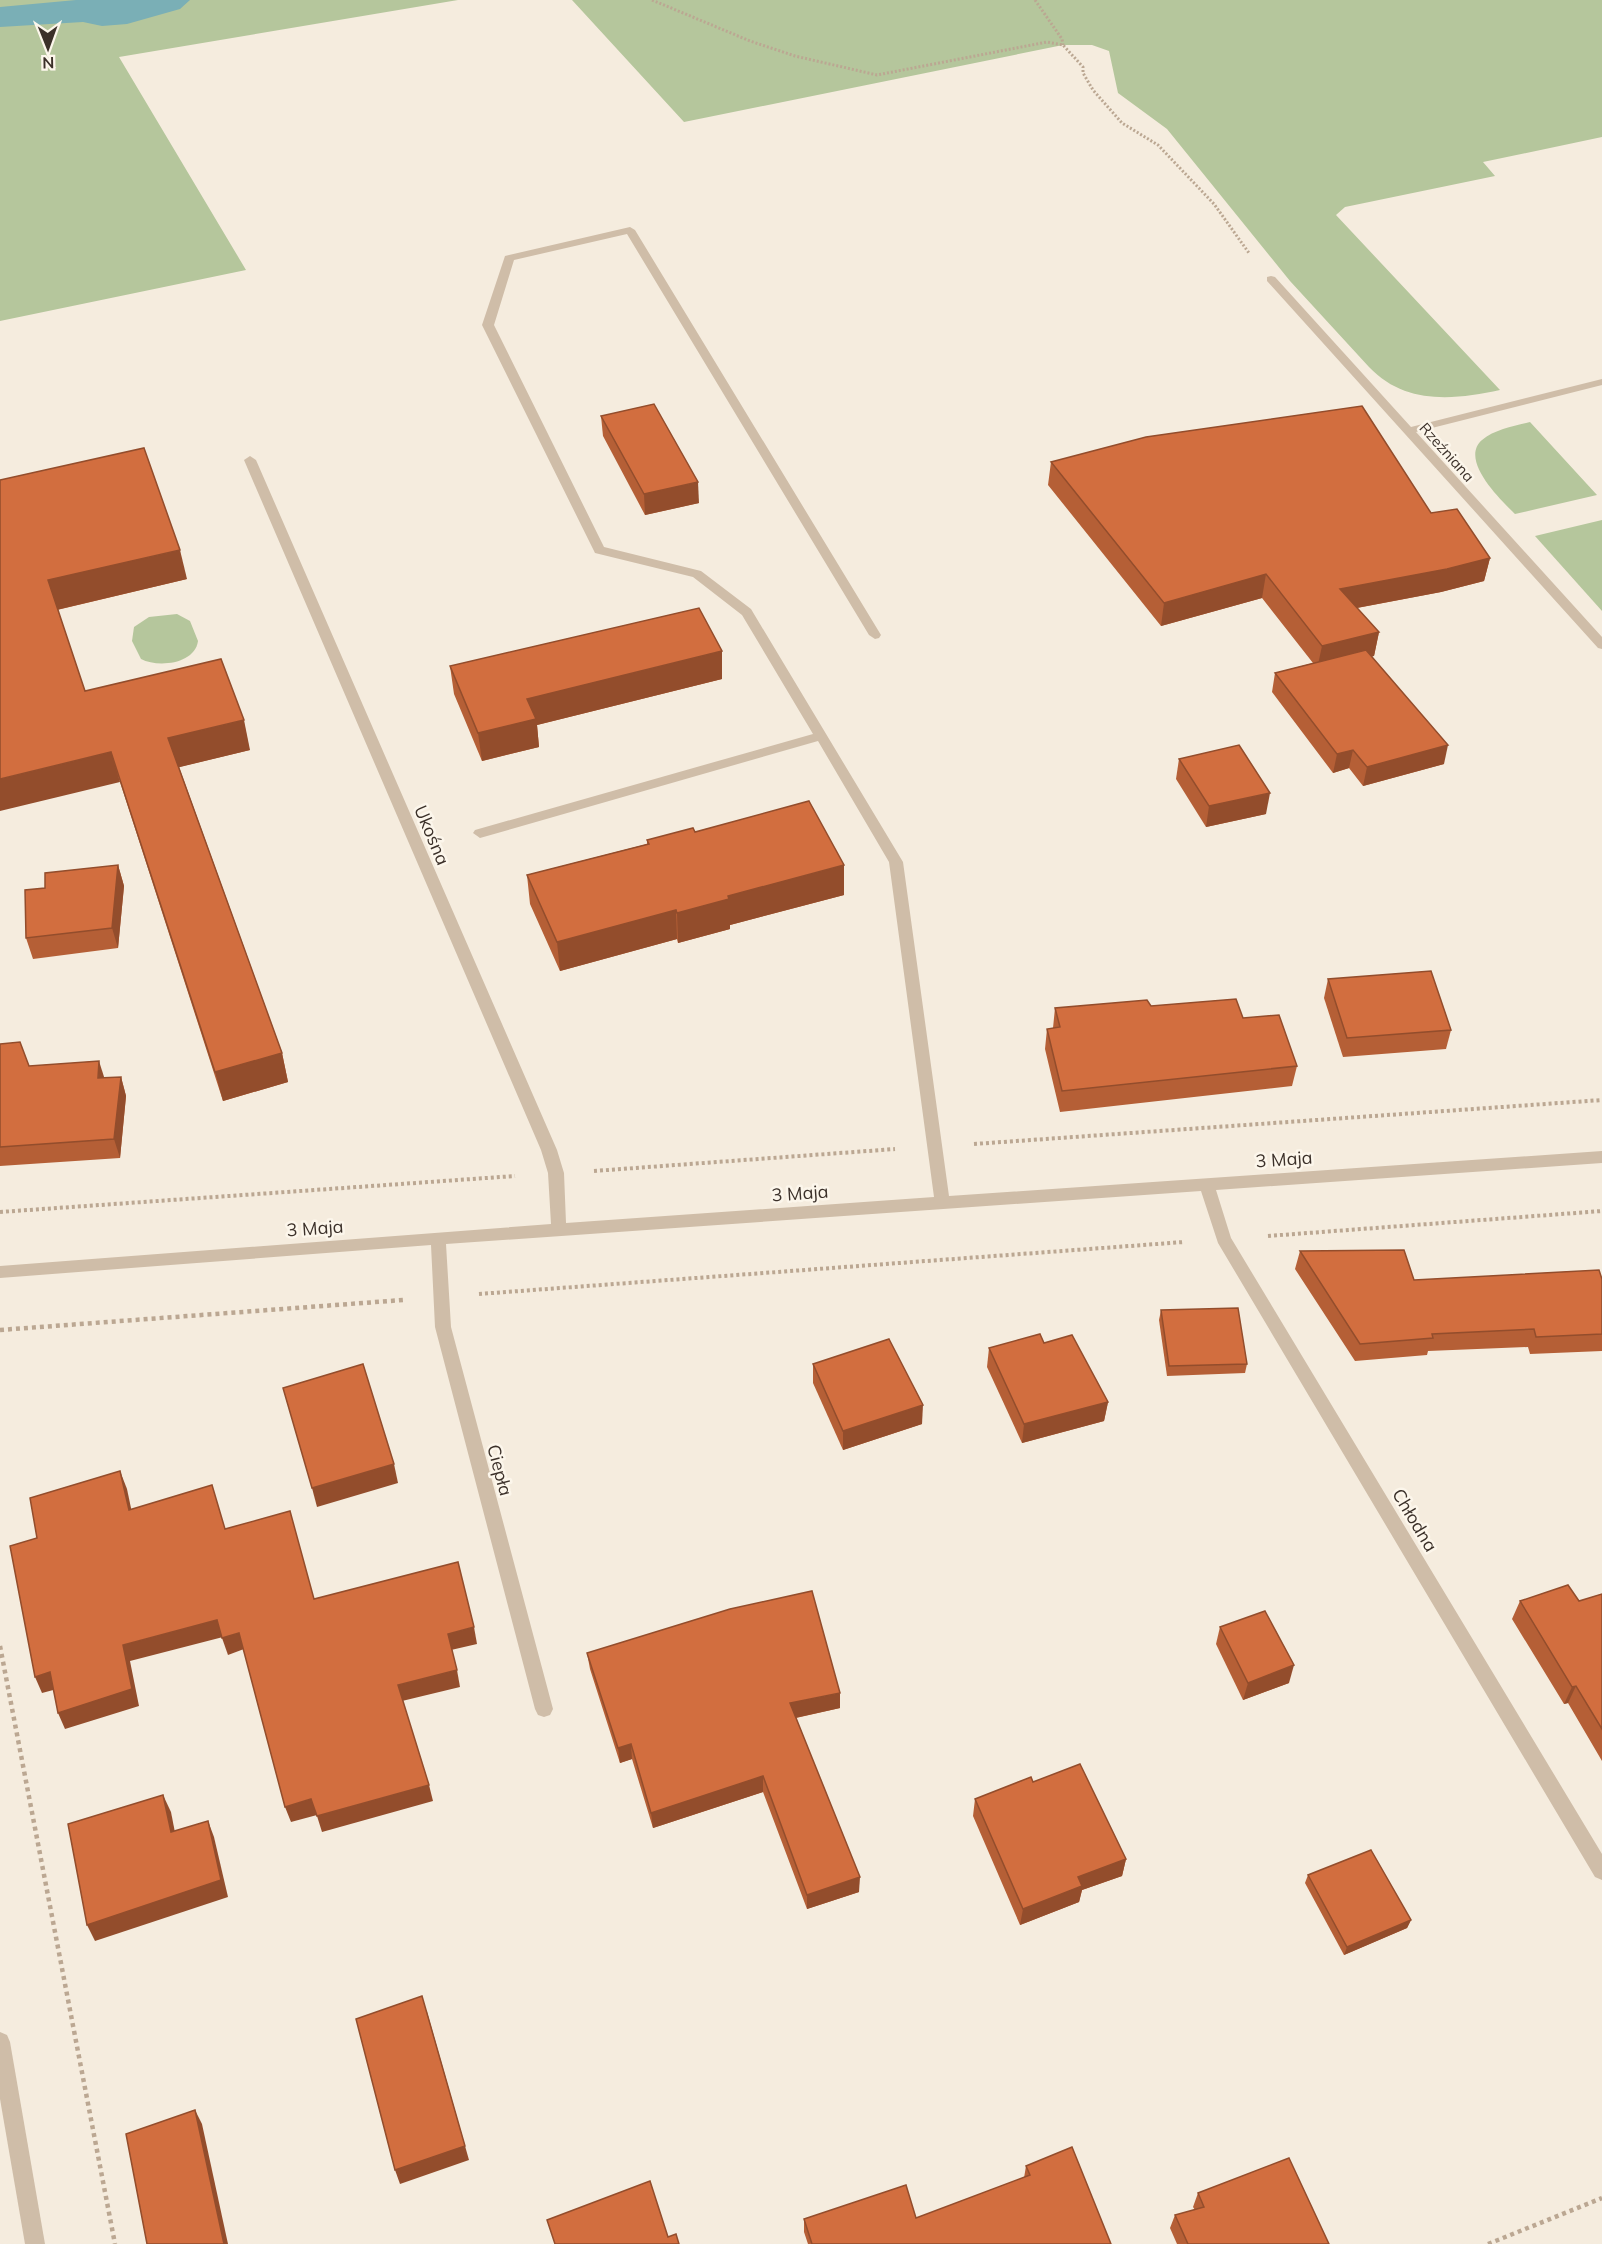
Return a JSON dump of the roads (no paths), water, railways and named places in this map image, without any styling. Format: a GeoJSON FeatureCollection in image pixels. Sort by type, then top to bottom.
{"type":"FeatureCollection","features":[{"type":"Feature","properties":{"kind":"street"},"geometry":{"type":"LineString","coordinates":[[875,635],[630,230],[509,258],[488,326],[599,550],[697,574],[747,612],[896,862],[942,1203]]}},
{"type":"Feature","properties":{"kind":"street","name":"Rzeźniana"},"geometry":{"type":"LineString","coordinates":[[1271,279],[1602,645]]}},
{"type":"Feature","properties":{"kind":"street"},"geometry":{"type":"LineString","coordinates":[[1407,431],[1602,382]]}},
{"type":"Feature","properties":{"kind":"street","name":"Ukośna"},"geometry":{"type":"LineString","coordinates":[[250,460],[549,1150],[556,1173],[559,1230]]}},
{"type":"Feature","properties":{"kind":"street"},"geometry":{"type":"LineString","coordinates":[[480,833],[821,736]]}},
{"type":"Feature","properties":{"kind":"street","name":"3 Maja"},"geometry":{"type":"LineString","coordinates":[[0,1272],[438,1238],[1602,1157]]}},
{"type":"Feature","properties":{"kind":"street","name":"Chłodna"},"geometry":{"type":"LineString","coordinates":[[1206,1184],[1224,1239],[1602,1872]]}},
{"type":"Feature","properties":{"kind":"street","name":"Ciepła"},"geometry":{"type":"LineString","coordinates":[[438,1238],[443,1327],[544,1709]]}},
{"type":"Feature","properties":{"kind":"street"},"geometry":{"type":"LineString","coordinates":[[0,2042],[35,2244]]}},
{"type":"Feature","properties":{"kind":"water"},"geometry":{"type":"Polygon","coordinates":[[[76,0],[190,0],[180,9],[127,24],[102,26],[83,22],[0,27],[0,7],[76,0]]]}}]}
